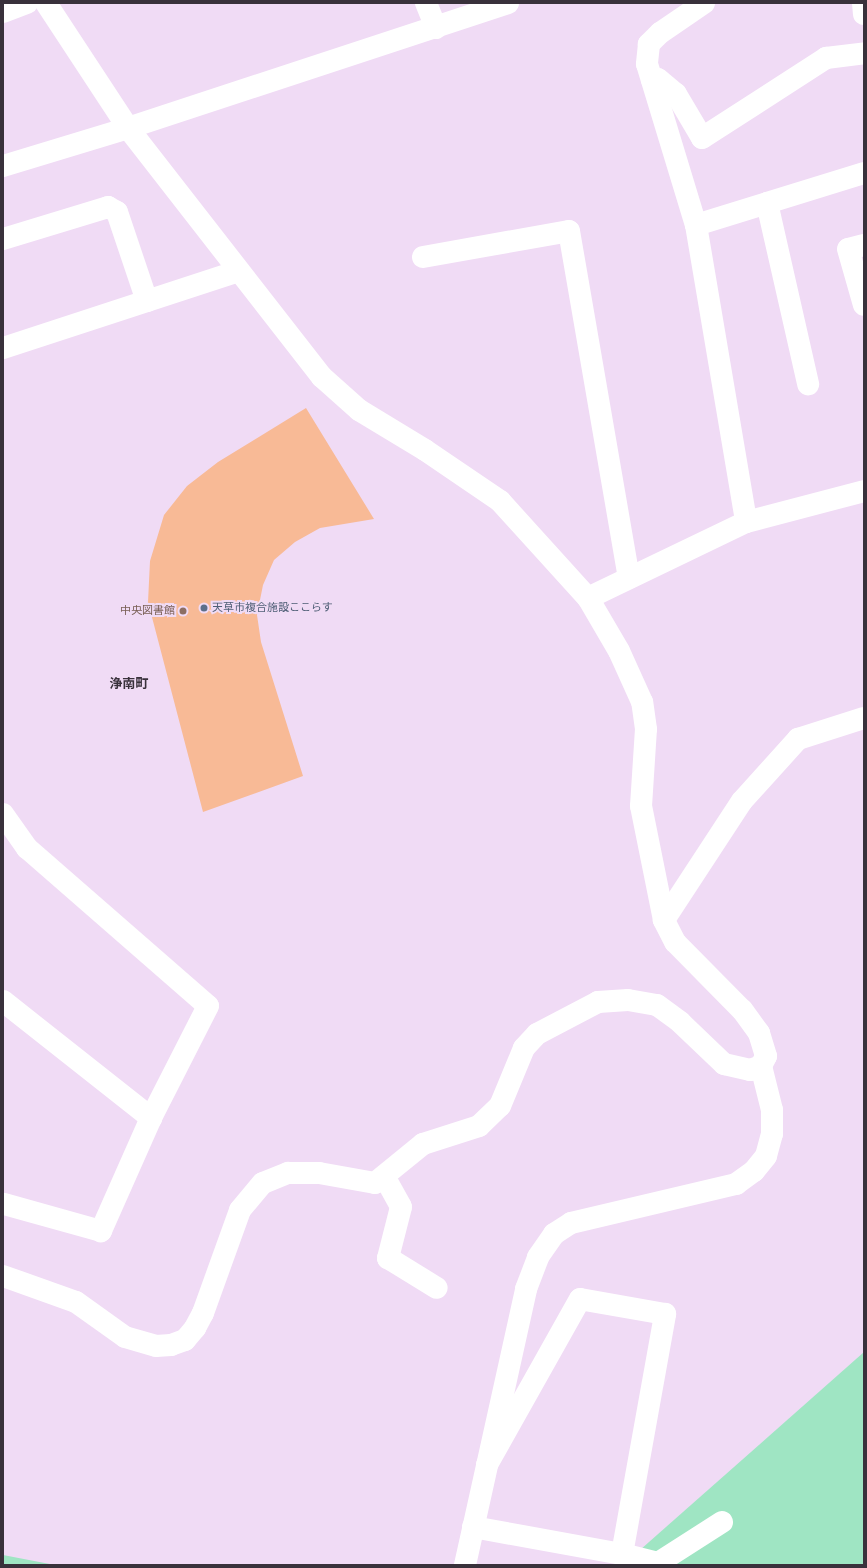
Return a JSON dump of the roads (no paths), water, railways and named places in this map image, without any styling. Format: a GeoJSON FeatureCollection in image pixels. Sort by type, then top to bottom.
{"type":"FeatureCollection","features":[{"type":"Feature","properties":{"kind":"street"},"geometry":{"type":"LineString","coordinates":[[3,12],[27,3]]}},
{"type":"Feature","properties":{"kind":"street"},"geometry":{"type":"LineString","coordinates":[[46,3],[128,128],[239,271],[328,382],[359,410],[426,450],[500,501],[588,598],[619,651],[642,702],[646,730],[641,806],[664,920],[675,942],[742,1010],[759,1033],[766,1056],[761,1066],[772,1110],[772,1134],[766,1156],[754,1171],[736,1184],[571,1222],[554,1234],[538,1257],[526,1289],[465,1565]]}},
{"type":"Feature","properties":{"kind":"street"},"geometry":{"type":"LineString","coordinates":[[426,3],[436,28]]}},
{"type":"Feature","properties":{"kind":"street"},"geometry":{"type":"LineString","coordinates":[[3,166],[128,128],[436,28],[508,3]]}},
{"type":"Feature","properties":{"kind":"street"},"geometry":{"type":"LineString","coordinates":[[704,3],[660,32],[650,44],[647,64],[696,225],[746,522]]}},
{"type":"Feature","properties":{"kind":"street"},"geometry":{"type":"LineString","coordinates":[[863,3],[864,14]]}},
{"type":"Feature","properties":{"kind":"street"},"geometry":{"type":"LineString","coordinates":[[652,80],[658,79],[676,94],[702,138],[826,58],[864,53]]}},
{"type":"Feature","properties":{"kind":"street"},"geometry":{"type":"LineString","coordinates":[[696,225],[864,173]]}},
{"type":"Feature","properties":{"kind":"street"},"geometry":{"type":"LineString","coordinates":[[767,203],[808,384]]}},
{"type":"Feature","properties":{"kind":"street"},"geometry":{"type":"LineString","coordinates":[[3,239],[108,206],[117,212],[147,301]]}},
{"type":"Feature","properties":{"kind":"street"},"geometry":{"type":"LineString","coordinates":[[423,257],[569,231],[629,578]]}},
{"type":"Feature","properties":{"kind":"street"},"geometry":{"type":"LineString","coordinates":[[864,245],[848,249],[864,305]]}},
{"type":"Feature","properties":{"kind":"street"},"geometry":{"type":"LineString","coordinates":[[3,348],[239,271]]}},
{"type":"Feature","properties":{"kind":"street"},"geometry":{"type":"LineString","coordinates":[[588,598],[746,522],[864,491]]}},
{"type":"Feature","properties":{"kind":"street"},"geometry":{"type":"LineString","coordinates":[[664,920],[742,801],[798,739],[864,718]]}},
{"type":"Feature","properties":{"kind":"street"},"geometry":{"type":"LineString","coordinates":[[3,814],[27,848],[208,1006],[151,1118],[101,1231],[4,1204]]}},
{"type":"Feature","properties":{"kind":"street"},"geometry":{"type":"LineString","coordinates":[[3,1276],[76,1302],[125,1338],[156,1346],[171,1345],[185,1340],[195,1328],[203,1313],[240,1210],[263,1183],[288,1173],[319,1173],[375,1183],[423,1144],[479,1126],[500,1106],[524,1048],[537,1034],[598,1002],[628,1000],[657,1005],[680,1022],[724,1064],[750,1070],[761,1066]]}},
{"type":"Feature","properties":{"kind":"street"},"geometry":{"type":"LineString","coordinates":[[3,1002],[151,1118]]}},
{"type":"Feature","properties":{"kind":"street"},"geometry":{"type":"LineString","coordinates":[[384,1176],[401,1207],[388,1258],[437,1288]]}},
{"type":"Feature","properties":{"kind":"street"},"geometry":{"type":"LineString","coordinates":[[487,1465],[580,1299],[666,1314],[622,1554]]}},
{"type":"Feature","properties":{"kind":"street"},"geometry":{"type":"LineString","coordinates":[[473,1527],[622,1554],[658,1563],[722,1522]]}},
{"type":"Feature","properties":{"kind":"place","name":"天草市複合施設ここらす"},"geometry":{"type":"Point","coordinates":[204,608]}},
{"type":"Feature","properties":{"kind":"place","name":"中央図書館"},"geometry":{"type":"Point","coordinates":[183,611]}},
{"type":"Feature","properties":{"kind":"district","name":"浄南町"},"geometry":{"type":"Point","coordinates":[129,684]}}]}
